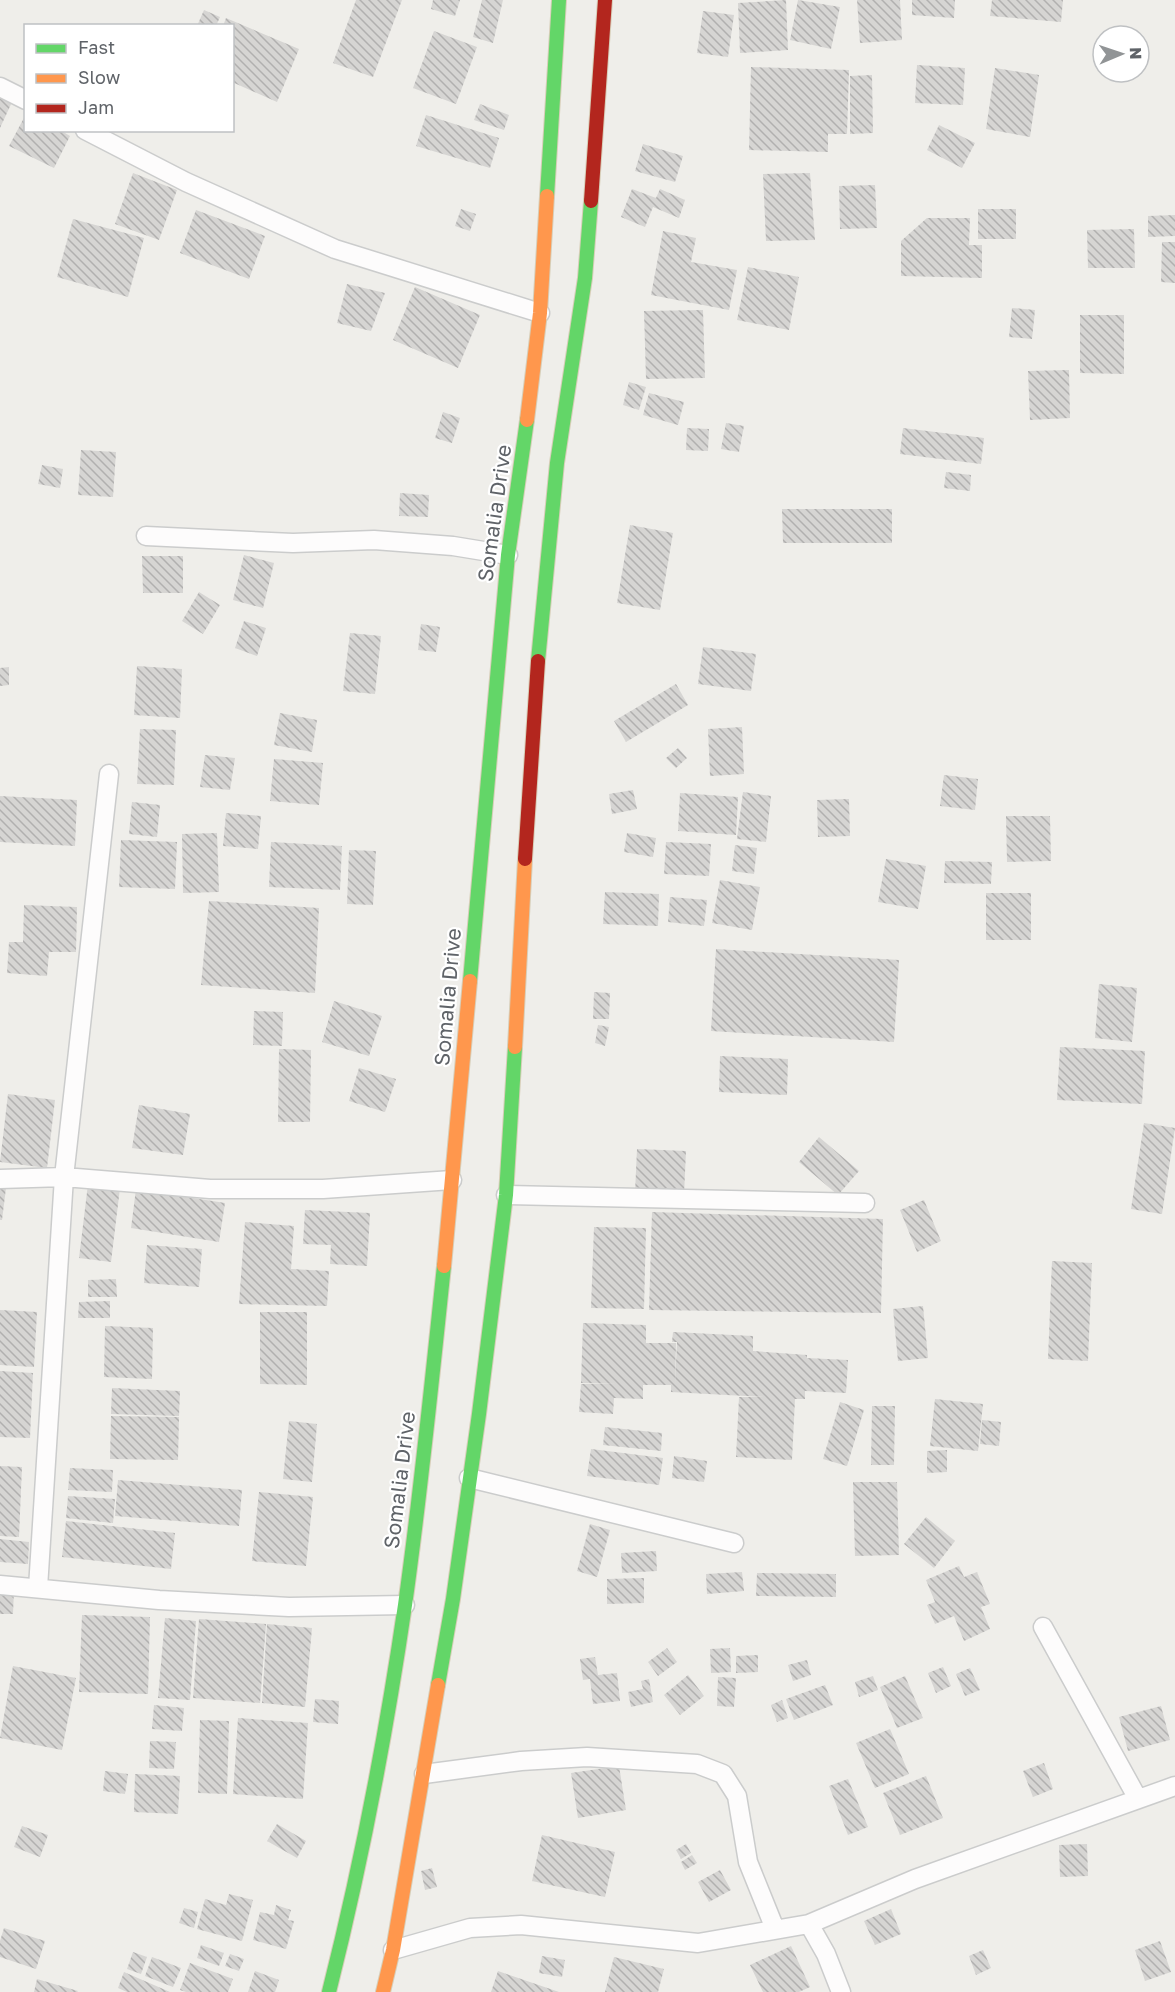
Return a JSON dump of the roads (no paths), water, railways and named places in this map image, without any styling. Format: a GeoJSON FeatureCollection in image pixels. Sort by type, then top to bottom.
{"type":"FeatureCollection","features":[{"type":"Feature","properties":{"kind":"main road","name":"Somalia Drive"},"geometry":{"type":"LineString","coordinates":[[329,1992],[350,1912],[383,1736],[405,1605],[428,1424],[508,555],[522,466],[540,314],[559,0]]}},
{"type":"Feature","properties":{"kind":"main road"},"geometry":{"type":"LineString","coordinates":[[382,1992],[393,1950],[453,1599],[506,1195],[536,676],[557,463],[585,278],[605,0]]}},
{"type":"Feature","properties":{"kind":"street"},"geometry":{"type":"LineString","coordinates":[[0,87],[24,99]]}},
{"type":"Feature","properties":{"kind":"street"},"geometry":{"type":"LineString","coordinates":[[89,132],[186,182],[335,249],[540,314]]}},
{"type":"Feature","properties":{"kind":"street"},"geometry":{"type":"LineString","coordinates":[[146,536],[283,543],[374,540],[453,546],[508,555]]}},
{"type":"Feature","properties":{"kind":"street"},"geometry":{"type":"LineString","coordinates":[[38,1588],[64,1177],[110,774]]}},
{"type":"Feature","properties":{"kind":"street"},"geometry":{"type":"LineString","coordinates":[[0,1179],[64,1177],[221,1189],[323,1189],[452,1180]]}},
{"type":"Feature","properties":{"kind":"street"},"geometry":{"type":"LineString","coordinates":[[506,1195],[865,1203]]}},
{"type":"Feature","properties":{"kind":"street"},"geometry":{"type":"LineString","coordinates":[[469,1478],[734,1543]]}},
{"type":"Feature","properties":{"kind":"street"},"geometry":{"type":"LineString","coordinates":[[0,1585],[159,1600],[290,1607],[405,1605]]}},
{"type":"Feature","properties":{"kind":"street"},"geometry":{"type":"LineString","coordinates":[[1044,1627],[1138,1799]]}},
{"type":"Feature","properties":{"kind":"street"},"geometry":{"type":"LineString","coordinates":[[424,1774],[521,1761],[609,1757],[697,1764],[723,1774],[737,1796],[748,1862],[775,1929]]}},
{"type":"Feature","properties":{"kind":"street"},"geometry":{"type":"LineString","coordinates":[[393,1950],[470,1929],[521,1925],[698,1943],[809,1924],[915,1879],[1175,1786]]}},
{"type":"Feature","properties":{"kind":"street"},"geometry":{"type":"LineString","coordinates":[[809,1924],[826,1954],[841,1992]]}}]}
